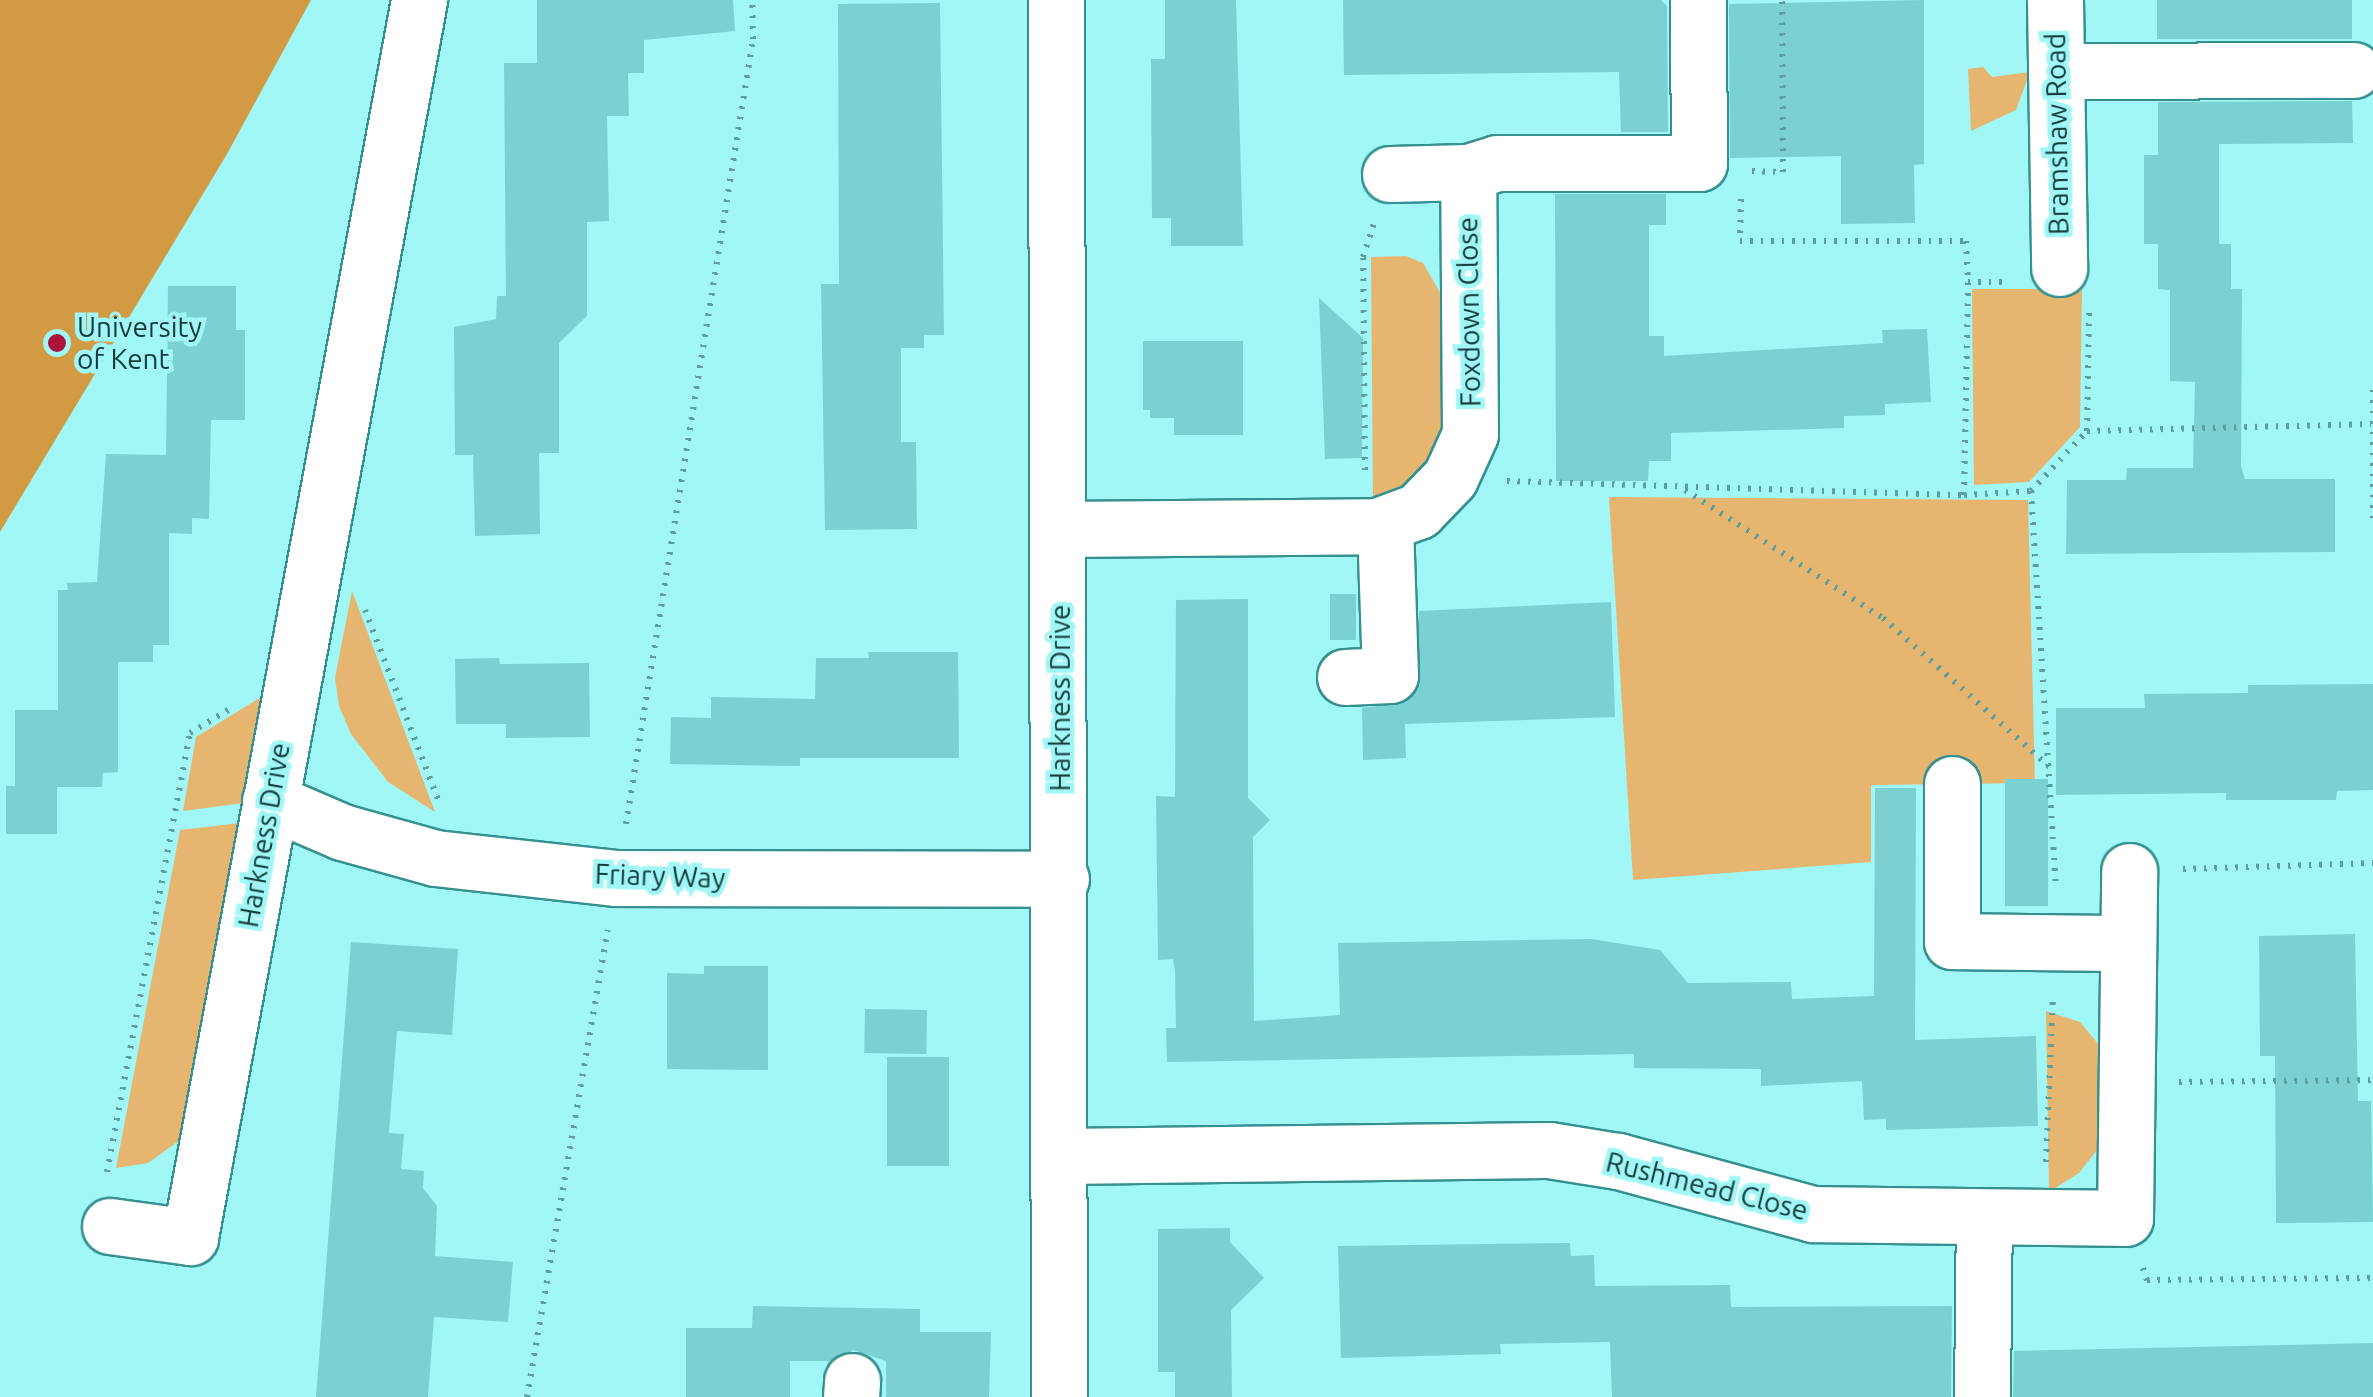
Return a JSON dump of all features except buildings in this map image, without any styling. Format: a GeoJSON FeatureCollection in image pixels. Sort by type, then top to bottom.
{"type":"FeatureCollection","features":[{"type":"Feature","properties":{"kind":"street","name":"Harkness Drive"},"geometry":{"type":"LineString","coordinates":[[110,1226],[190,1237],[419,0]]}},
{"type":"Feature","properties":{"kind":"street","name":"Harkness Drive"},"geometry":{"type":"LineString","coordinates":[[1056,0],[1062,1156],[1059,1397]]}},
{"type":"Feature","properties":{"kind":"street"},"geometry":{"type":"LineString","coordinates":[[1390,174],[1468,172],[1497,163],[1699,163],[1698,0]]}},
{"type":"Feature","properties":{"kind":"street","name":"Bramshaw Road"},"geometry":{"type":"LineString","coordinates":[[2055,0],[2057,284]]}},
{"type":"Feature","properties":{"kind":"street"},"geometry":{"type":"LineString","coordinates":[[2056,71],[2352,70]]}},
{"type":"Feature","properties":{"kind":"street","name":"Foxdown Close"},"geometry":{"type":"LineString","coordinates":[[1059,529],[1375,526],[1418,511],[1450,478],[1470,434],[1468,172]]}},
{"type":"Feature","properties":{"kind":"street"},"geometry":{"type":"LineString","coordinates":[[1344,677],[1390,675],[1375,526]]}},
{"type":"Feature","properties":{"kind":"street"},"geometry":{"type":"LineString","coordinates":[[1952,784],[1952,941],[2126,943]]}},
{"type":"Feature","properties":{"kind":"street","name":"Friary Way"},"geometry":{"type":"LineString","coordinates":[[270,801],[342,832],[462,861],[617,878],[1060,879]]}},
{"type":"Feature","properties":{"kind":"street"},"geometry":{"type":"LineString","coordinates":[[2125,1218],[2129,871]]}},
{"type":"Feature","properties":{"kind":"street","name":"Rushmead Close"},"geometry":{"type":"LineString","coordinates":[[1062,1156],[1549,1150],[1618,1161],[1813,1214],[2125,1218]]}},
{"type":"Feature","properties":{"kind":"street"},"geometry":{"type":"LineString","coordinates":[[1982,1397],[1984,1218]]}},
{"type":"Feature","properties":{"kind":"path"},"geometry":{"type":"LineString","coordinates":[[527,1397],[617,878],[753,40],[752,0]]}},
{"type":"Feature","properties":{"kind":"path"},"geometry":{"type":"LineString","coordinates":[[1742,171],[1783,172],[1782,0]]}},
{"type":"Feature","properties":{"kind":"path"},"geometry":{"type":"LineString","coordinates":[[1375,526],[1363,257],[1390,174]]}},
{"type":"Feature","properties":{"kind":"path"},"geometry":{"type":"LineString","coordinates":[[1742,188],[1740,241],[1966,241],[1964,495]]}},
{"type":"Feature","properties":{"kind":"path"},"geometry":{"type":"LineString","coordinates":[[1968,282],[2057,284],[2087,431]]}},
{"type":"Feature","properties":{"kind":"path"},"geometry":{"type":"LineString","coordinates":[[2373,390],[2373,518]]}},
{"type":"Feature","properties":{"kind":"path"},"geometry":{"type":"LineString","coordinates":[[1450,478],[1684,490],[1964,495],[2031,491],[2087,431],[2372,424]]}},
{"type":"Feature","properties":{"kind":"path"},"geometry":{"type":"LineString","coordinates":[[1684,490],[1882,618],[2053,770]]}},
{"type":"Feature","properties":{"kind":"path"},"geometry":{"type":"LineString","coordinates":[[2031,491],[2053,770],[2056,870],[2044,1215]]}},
{"type":"Feature","properties":{"kind":"path"},"geometry":{"type":"LineString","coordinates":[[359,594],[462,861]]}},
{"type":"Feature","properties":{"kind":"path"},"geometry":{"type":"LineString","coordinates":[[110,1226],[107,1167],[190,733],[294,670]]}},
{"type":"Feature","properties":{"kind":"path"},"geometry":{"type":"LineString","coordinates":[[2056,870],[2373,863]]}},
{"type":"Feature","properties":{"kind":"path"},"geometry":{"type":"LineString","coordinates":[[2126,1082],[2373,1080]]}},
{"type":"Feature","properties":{"kind":"path"},"geometry":{"type":"LineString","coordinates":[[2125,1218],[2148,1280],[2373,1278]]}},
{"type":"Feature","properties":{"kind":"shaded area","name":"University of Kent"},"geometry":{"type":"Polygon","coordinates":[[[0,0],[311,0],[227,154],[0,532],[0,0]]]}},
{"type":"Feature","properties":{"kind":"shaded area"},"geometry":{"type":"Polygon","coordinates":[[[1983,67],[1992,77],[2030,72],[2016,110],[1971,131],[1968,69],[1983,67]]]}},
{"type":"Feature","properties":{"kind":"shaded area"},"geometry":{"type":"Polygon","coordinates":[[[1406,256],[1423,263],[1442,296],[1443,437],[1412,487],[1373,501],[1371,257],[1406,256]]]}},
{"type":"Feature","properties":{"kind":"shaded area"},"geometry":{"type":"Polygon","coordinates":[[[1972,289],[2082,289],[2080,427],[2029,482],[1974,485],[1972,289]]]}},
{"type":"Feature","properties":{"kind":"shaded area"},"geometry":{"type":"Polygon","coordinates":[[[1609,497],[2028,500],[2035,783],[1871,785],[1871,862],[1633,880],[1609,497]]]}},
{"type":"Feature","properties":{"kind":"shaded area"},"geometry":{"type":"Polygon","coordinates":[[[352,591],[435,812],[388,782],[351,734],[339,706],[335,678],[352,591]]]}},
{"type":"Feature","properties":{"kind":"shaded area"},"geometry":{"type":"Polygon","coordinates":[[[263,696],[244,803],[183,811],[196,737],[263,696]]]}},
{"type":"Feature","properties":{"kind":"shaded area"},"geometry":{"type":"Polygon","coordinates":[[[240,823],[180,1140],[148,1163],[116,1168],[180,830],[240,823]]]}},
{"type":"Feature","properties":{"kind":"shaded area"},"geometry":{"type":"Polygon","coordinates":[[[2046,1011],[2080,1022],[2100,1046],[2104,1141],[2079,1173],[2049,1192],[2046,1011]]]}},
{"type":"Feature","properties":{"kind":"place","name":"University of Kent"},"geometry":{"type":"Point","coordinates":[57,343]}}]}
